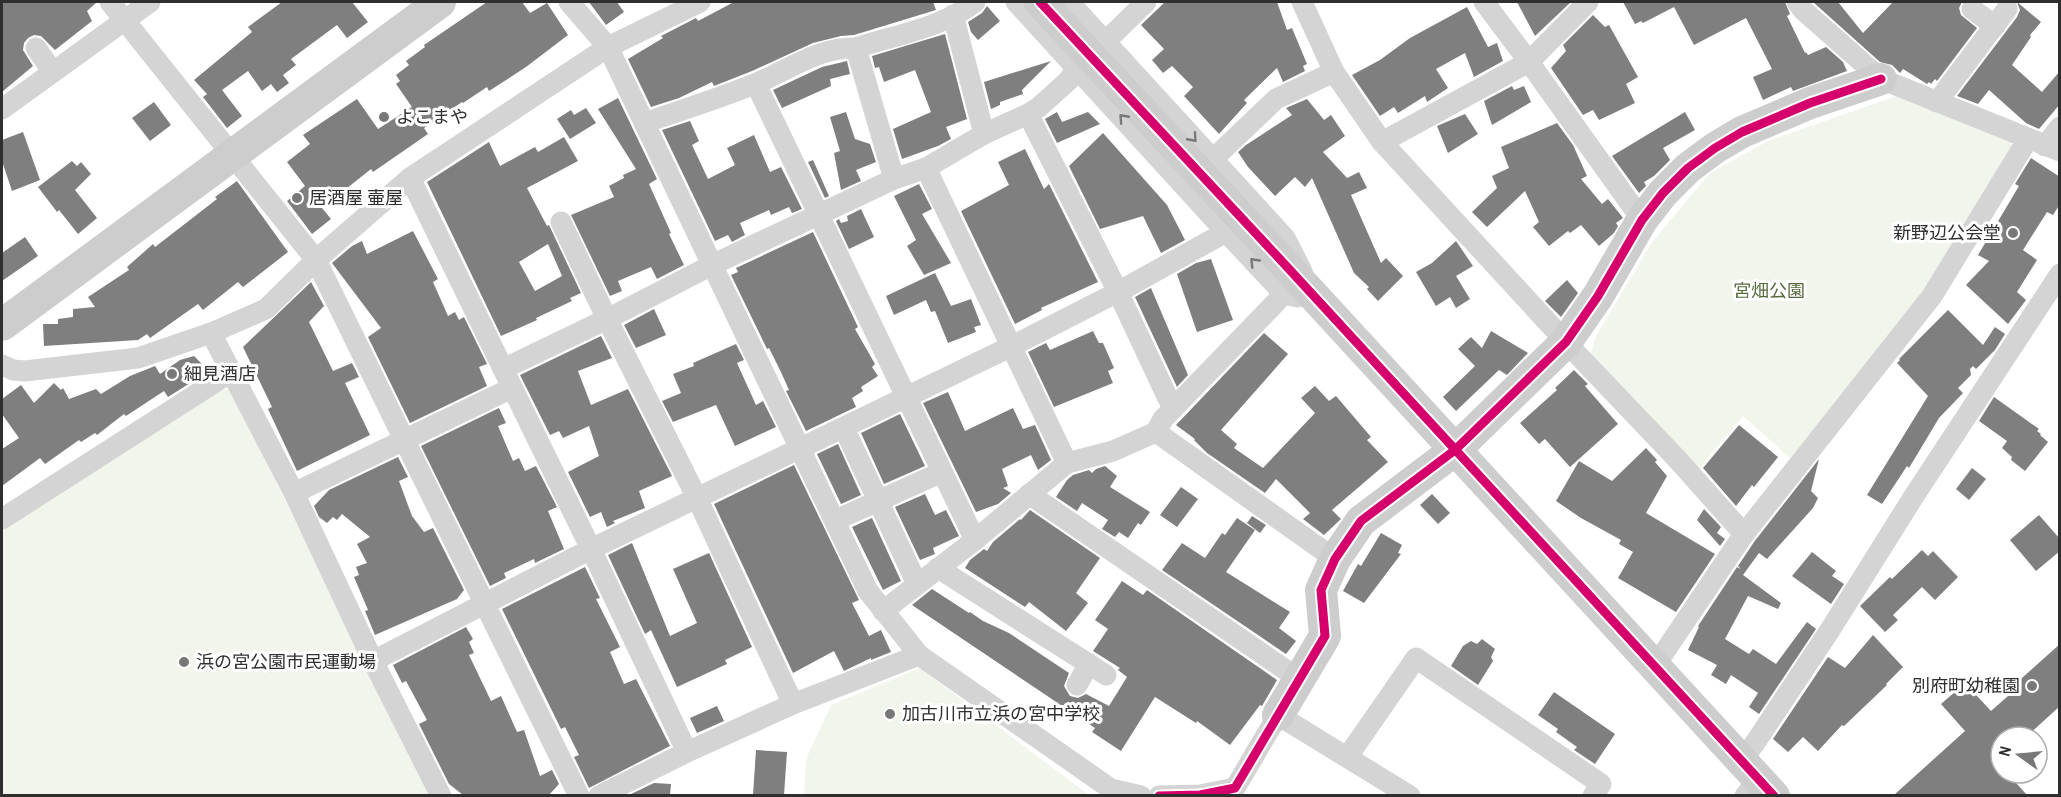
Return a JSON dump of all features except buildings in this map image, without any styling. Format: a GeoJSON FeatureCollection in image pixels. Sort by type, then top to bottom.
{"type":"FeatureCollection","features":[{"type":"Feature","properties":{"kind":"street"},"geometry":{"type":"LineString","coordinates":[[110,2],[316,260],[579,795]]}},
{"type":"Feature","properties":{"kind":"street"},"geometry":{"type":"LineString","coordinates":[[2,109],[150,2]]}},
{"type":"Feature","properties":{"kind":"street"},"geometry":{"type":"LineString","coordinates":[[2,325],[440,2]]}},
{"type":"Feature","properties":{"kind":"street"},"geometry":{"type":"LineString","coordinates":[[569,2],[608,47],[868,591],[919,655],[1111,789],[1141,795]]}},
{"type":"Feature","properties":{"kind":"street"},"geometry":{"type":"LineString","coordinates":[[2,365],[13,370],[25,371],[138,358],[211,333],[266,309],[316,260],[410,178],[608,47],[700,2]]}},
{"type":"Feature","properties":{"kind":"street"},"geometry":{"type":"LineString","coordinates":[[644,123],[756,84],[809,57],[856,48],[936,23],[975,2]]}},
{"type":"Feature","properties":{"kind":"street"},"geometry":{"type":"LineString","coordinates":[[1016,2],[1284,294],[1319,303]]}},
{"type":"Feature","properties":{"kind":"street"},"geometry":{"type":"LineString","coordinates":[[1040,2],[1655,666],[1755,782]]}},
{"type":"Feature","properties":{"kind":"street"},"geometry":{"type":"LineString","coordinates":[[1069,2],[1285,238],[1319,303]]}},
{"type":"Feature","properties":{"kind":"street"},"geometry":{"type":"LineString","coordinates":[[1106,41],[1146,2]]}},
{"type":"Feature","properties":{"kind":"street"},"geometry":{"type":"LineString","coordinates":[[1302,2],[1334,72],[1382,142],[1744,534]]}},
{"type":"Feature","properties":{"kind":"street"},"geometry":{"type":"LineString","coordinates":[[1484,2],[1642,220]]}},
{"type":"Feature","properties":{"kind":"street"},"geometry":{"type":"LineString","coordinates":[[1382,142],[1529,62],[1588,2]]}},
{"type":"Feature","properties":{"kind":"street"},"geometry":{"type":"LineString","coordinates":[[1797,2],[1804,11],[1881,79],[2044,146]]}},
{"type":"Feature","properties":{"kind":"street"},"geometry":{"type":"LineString","coordinates":[[1937,102],[2001,18],[1972,9]]}},
{"type":"Feature","properties":{"kind":"street"},"geometry":{"type":"LineString","coordinates":[[953,15],[984,134]]}},
{"type":"Feature","properties":{"kind":"street"},"geometry":{"type":"LineString","coordinates":[[36,48],[53,72]]}},
{"type":"Feature","properties":{"kind":"street"},"geometry":{"type":"LineString","coordinates":[[856,48],[894,179]]}},
{"type":"Feature","properties":{"kind":"street"},"geometry":{"type":"LineString","coordinates":[[503,369],[712,265],[894,179],[926,168],[984,134],[1028,114],[1069,80],[1077,67]]}},
{"type":"Feature","properties":{"kind":"street"},"geometry":{"type":"LineString","coordinates":[[1213,159],[1276,99],[1334,72]]}},
{"type":"Feature","properties":{"kind":"street"},"geometry":{"type":"LineString","coordinates":[[1159,795],[1200,795],[1235,788],[1325,636],[1321,590],[1335,559],[1361,521],[1455,450],[1566,342],[1598,296],[1642,220],[1663,193],[1688,168],[1742,132],[1775,117],[1881,79]]}},
{"type":"Feature","properties":{"kind":"street"},"geometry":{"type":"LineString","coordinates":[[756,84],[975,540]]}},
{"type":"Feature","properties":{"kind":"street"},"geometry":{"type":"LineString","coordinates":[[1028,114],[1118,292],[1173,409]]}},
{"type":"Feature","properties":{"kind":"street"},"geometry":{"type":"LineString","coordinates":[[1655,666],[1744,534],[1932,296],[2060,127]]}},
{"type":"Feature","properties":{"kind":"street"},"geometry":{"type":"LineString","coordinates":[[926,168],[1067,463]]}},
{"type":"Feature","properties":{"kind":"street"},"geometry":{"type":"LineString","coordinates":[[410,178],[687,752]]}},
{"type":"Feature","properties":{"kind":"street"},"geometry":{"type":"LineString","coordinates":[[561,222],[696,498],[793,704]]}},
{"type":"Feature","properties":{"kind":"street"},"geometry":{"type":"LineString","coordinates":[[373,661],[591,549],[1012,346],[1118,292],[1226,232]]}},
{"type":"Feature","properties":{"kind":"street"},"geometry":{"type":"LineString","coordinates":[[1755,782],[1755,743],[2060,274]]}},
{"type":"Feature","properties":{"kind":"street"},"geometry":{"type":"LineString","coordinates":[[883,610],[975,540],[1067,463],[1113,451],[1156,432],[1163,419],[1284,294]]}},
{"type":"Feature","properties":{"kind":"street"},"geometry":{"type":"LineString","coordinates":[[211,333],[294,493],[373,661],[441,795]]}},
{"type":"Feature","properties":{"kind":"street"},"geometry":{"type":"LineString","coordinates":[[2,519],[231,372]]}},
{"type":"Feature","properties":{"kind":"street"},"geometry":{"type":"LineString","coordinates":[[294,493],[512,388]]}},
{"type":"Feature","properties":{"kind":"street"},"geometry":{"type":"LineString","coordinates":[[844,428],[917,584]]}},
{"type":"Feature","properties":{"kind":"street"},"geometry":{"type":"LineString","coordinates":[[1156,432],[1335,559]]}},
{"type":"Feature","properties":{"kind":"street"},"geometry":{"type":"LineString","coordinates":[[836,520],[942,472]]}},
{"type":"Feature","properties":{"kind":"street"},"geometry":{"type":"LineString","coordinates":[[1029,495],[1299,679]]}},
{"type":"Feature","properties":{"kind":"street"},"geometry":{"type":"LineString","coordinates":[[938,568],[1097,670],[1077,685]]}},
{"type":"Feature","properties":{"kind":"street"},"geometry":{"type":"LineString","coordinates":[[599,795],[793,704],[919,655]]}},
{"type":"Feature","properties":{"kind":"street"},"geometry":{"type":"LineString","coordinates":[[1348,756],[1416,657],[1601,784],[1593,795]]}},
{"type":"Feature","properties":{"kind":"street"},"geometry":{"type":"LineString","coordinates":[[1278,715],[1410,795]]}},
{"type":"Feature","properties":{"kind":"green space","name":"宮畑公園"},"geometry":{"type":"Polygon","coordinates":[[[1902,94],[2009,139],[2012,150],[1927,290],[1790,458],[1743,416],[1698,470],[1591,353],[1596,336],[1652,242],[1710,173],[1768,141],[1902,94]]]}},
{"type":"Feature","properties":{"kind":"green space","name":"浜の宮公園市民運動場"},"geometry":{"type":"Polygon","coordinates":[[[220,389],[230,390],[432,795],[2,796],[2,529],[220,389]]]}},
{"type":"Feature","properties":{"kind":"green space","name":"加古川市立浜の宮中学校"},"geometry":{"type":"Polygon","coordinates":[[[920,668],[1089,795],[804,795],[806,759],[831,705],[920,668]]]}},
{"type":"Feature","properties":{"kind":"cycle path"},"geometry":{"type":"LineString","coordinates":[[1040,2],[1774,796]]}},
{"type":"Feature","properties":{"kind":"cycle path"},"geometry":{"type":"LineString","coordinates":[[1159,796],[1200,795],[1235,788],[1325,636],[1321,590],[1335,559],[1361,521],[1455,450],[1566,342],[1598,296],[1642,220],[1663,193],[1688,168],[1742,132],[1810,103],[1881,79]]}},
{"type":"Feature","properties":{"kind":"place","name":"よこまや"},"geometry":{"type":"Point","coordinates":[384,117]}},
{"type":"Feature","properties":{"kind":"place","name":"居酒屋 壷屋"},"geometry":{"type":"Point","coordinates":[297,198]}},
{"type":"Feature","properties":{"kind":"place","name":"新野辺公会堂"},"geometry":{"type":"Point","coordinates":[2013,233]}},
{"type":"Feature","properties":{"kind":"place","name":"細見酒店"},"geometry":{"type":"Point","coordinates":[172,374]}},
{"type":"Feature","properties":{"kind":"place","name":"浜の宮公園市民運動場"},"geometry":{"type":"Point","coordinates":[184,662]}},
{"type":"Feature","properties":{"kind":"place","name":"別府町幼稚園"},"geometry":{"type":"Point","coordinates":[2032,686]}},
{"type":"Feature","properties":{"kind":"place","name":"加古川市立浜の宮中学校"},"geometry":{"type":"Point","coordinates":[890,714]}}]}
